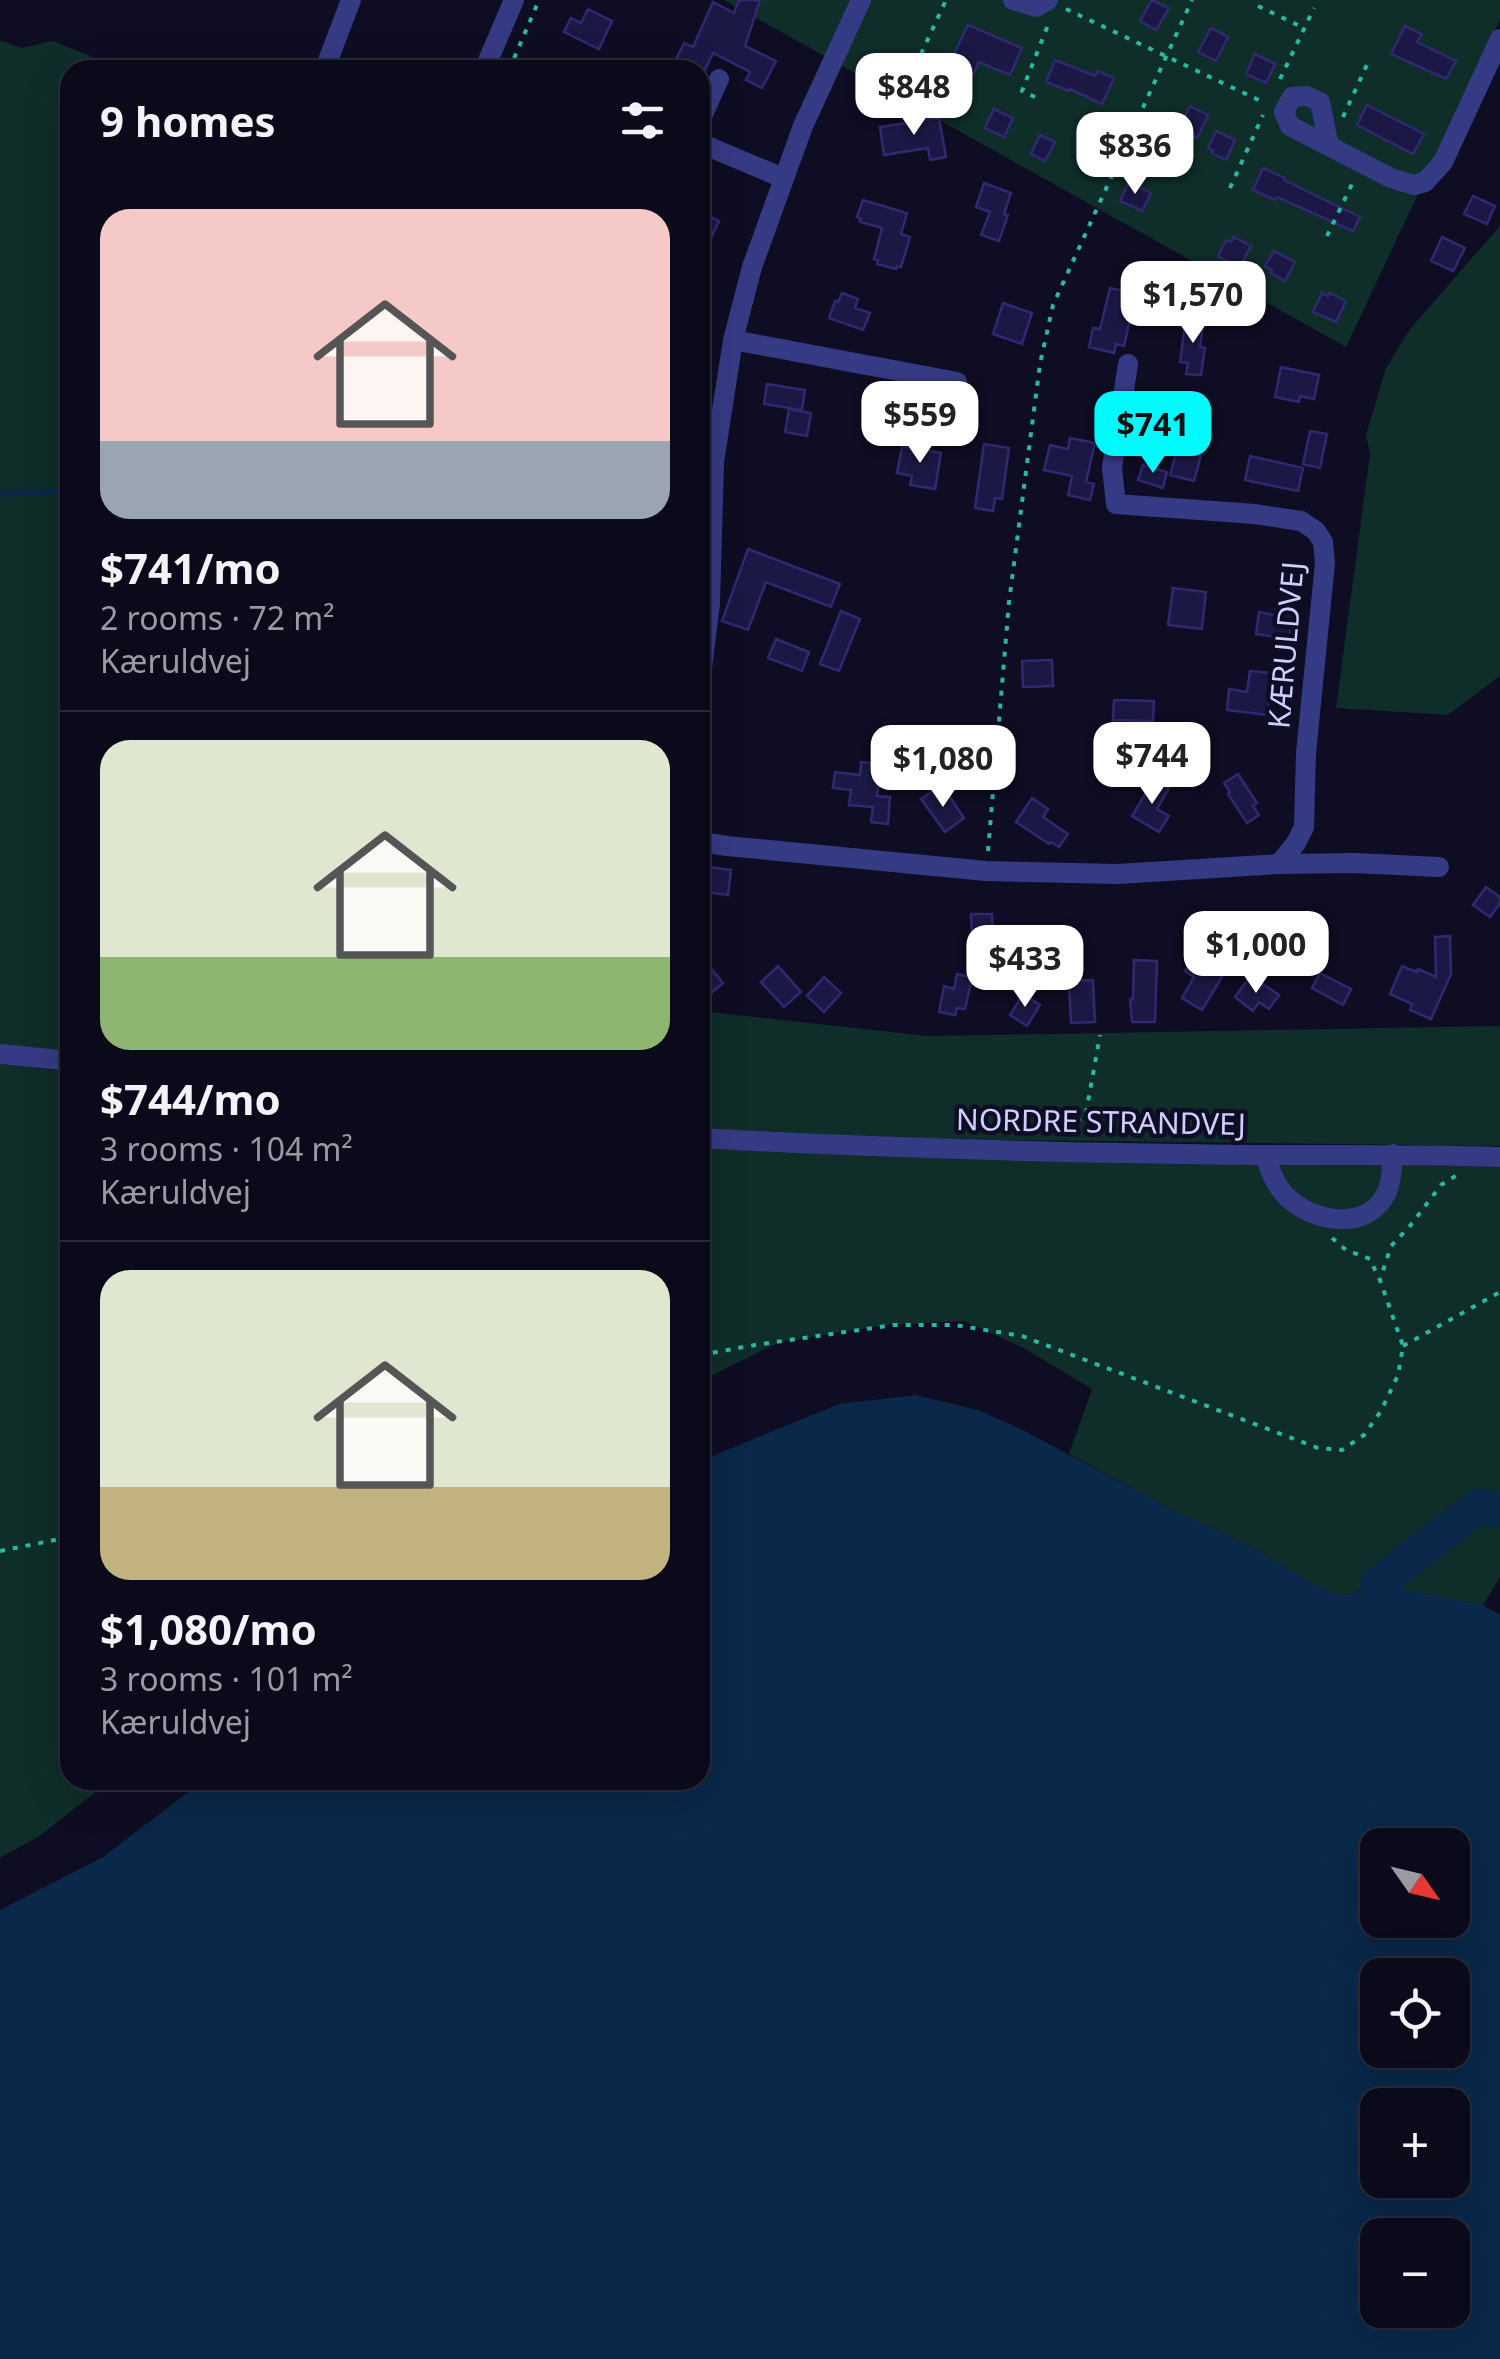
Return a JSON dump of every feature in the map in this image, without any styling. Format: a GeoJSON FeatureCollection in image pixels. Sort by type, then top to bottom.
{"type":"FeatureCollection","features":[{"type":"Feature","properties":{"kind":"street"},"geometry":{"type":"LineString","coordinates":[[328,60],[351,0]]}},
{"type":"Feature","properties":{"kind":"street"},"geometry":{"type":"LineString","coordinates":[[488,60],[514,0]]}},
{"type":"Feature","properties":{"kind":"street"},"geometry":{"type":"LineString","coordinates":[[710,604],[714,462],[733,340],[752,267],[802,126],[861,0]]}},
{"type":"Feature","properties":{"kind":"street"},"geometry":{"type":"LineString","coordinates":[[1013,0],[1036,7],[1052,2]]}},
{"type":"Feature","properties":{"kind":"street"},"geometry":{"type":"LineString","coordinates":[[1329,146],[1320,102],[1308,96],[1292,98],[1284,112],[1290,126],[1391,178],[1414,185],[1425,182],[1443,162],[1500,39]]}},
{"type":"Feature","properties":{"kind":"street"},"geometry":{"type":"LineString","coordinates":[[710,99],[719,80]]}},
{"type":"Feature","properties":{"kind":"street"},"geometry":{"type":"LineString","coordinates":[[710,147],[783,178]]}},
{"type":"Feature","properties":{"kind":"street"},"geometry":{"type":"LineString","coordinates":[[733,340],[957,382]]}},
{"type":"Feature","properties":{"kind":"street","name":"KÆRULDVEJ"},"geometry":{"type":"LineString","coordinates":[[1128,364],[1112,468],[1116,504],[1302,521],[1316,530],[1323,542],[1325,563],[1306,752],[1304,827],[1279,864]]}},
{"type":"Feature","properties":{"kind":"street"},"geometry":{"type":"LineString","coordinates":[[710,843],[986,871],[1118,874],[1354,863],[1439,867]]}},
{"type":"Feature","properties":{"kind":"street"},"geometry":{"type":"LineString","coordinates":[[0,1054],[60,1060]]}},
{"type":"Feature","properties":{"kind":"street","name":"NORDRE STRANDVEJ"},"geometry":{"type":"LineString","coordinates":[[710,1139],[1046,1151],[1500,1158]]}},
{"type":"Feature","properties":{"kind":"street"},"geometry":{"type":"LineString","coordinates":[[1265,1155],[1284,1195],[1300,1207],[1346,1222],[1380,1204],[1389,1189],[1393,1154]]}},
{"type":"Feature","properties":{"kind":"path"},"geometry":{"type":"LineString","coordinates":[[513,60],[539,0]]}},
{"type":"Feature","properties":{"kind":"path"},"geometry":{"type":"LineString","coordinates":[[921,54],[946,0]]}},
{"type":"Feature","properties":{"kind":"path"},"geometry":{"type":"LineString","coordinates":[[986,871],[1009,602],[1040,364],[1053,305],[1192,0]]}},
{"type":"Feature","properties":{"kind":"path"},"geometry":{"type":"LineString","coordinates":[[1036,97],[1022,91],[1052,2],[1284,112]]}},
{"type":"Feature","properties":{"kind":"path"},"geometry":{"type":"LineString","coordinates":[[1258,6],[1304,28]]}},
{"type":"Feature","properties":{"kind":"path"},"geometry":{"type":"LineString","coordinates":[[1329,146],[1370,58]]}},
{"type":"Feature","properties":{"kind":"path"},"geometry":{"type":"LineString","coordinates":[[1328,236],[1362,163]]}},
{"type":"Feature","properties":{"kind":"path"},"geometry":{"type":"LineString","coordinates":[[1046,1151],[1086,1114],[1100,1036]]}},
{"type":"Feature","properties":{"kind":"path"},"geometry":{"type":"LineString","coordinates":[[1380,1280],[1391,1246],[1441,1186],[1456,1176]]}},
{"type":"Feature","properties":{"kind":"path"},"geometry":{"type":"LineString","coordinates":[[710,1354],[894,1325],[956,1325],[1022,1336],[1318,1448],[1342,1450],[1364,1435],[1381,1412],[1398,1375],[1403,1346],[1370,1260],[1346,1250],[1326,1232],[1322,1216]]}},
{"type":"Feature","properties":{"kind":"path"},"geometry":{"type":"LineString","coordinates":[[1403,1346],[1500,1292]]}},
{"type":"Feature","properties":{"kind":"path"},"geometry":{"type":"LineString","coordinates":[[0,1551],[60,1540]]}},
{"type":"Feature","properties":{"kind":"green space"},"geometry":{"type":"Polygon","coordinates":[[[724,0],[1500,0],[1500,20],[1346,347],[724,0]]]}},
{"type":"Feature","properties":{"kind":"green space"},"geometry":{"type":"Polygon","coordinates":[[[0,40],[21,48],[53,41],[100,60],[60,60],[60,1054],[0,1046],[0,40]]]}},
{"type":"Feature","properties":{"kind":"green space"},"geometry":{"type":"Polygon","coordinates":[[[1500,226],[1500,676],[1448,715],[1336,708],[1370,454],[1366,435],[1386,368],[1410,329],[1500,226]]]}},
{"type":"Feature","properties":{"kind":"green space"},"geometry":{"type":"Polygon","coordinates":[[[710,1012],[928,1036],[1500,1026],[1500,1146],[817,1138],[710,1131],[710,1012]]]}},
{"type":"Feature","properties":{"kind":"green space"},"geometry":{"type":"Polygon","coordinates":[[[0,1064],[60,1071],[60,1790],[98,1790],[38,1837],[0,1858],[0,1064]]]}},
{"type":"Feature","properties":{"kind":"green space"},"geometry":{"type":"Polygon","coordinates":[[[710,1145],[1275,1165],[1500,1166],[1500,1577],[1483,1605],[1378,1584],[1347,1595],[1317,1586],[1250,1546],[1069,1454],[1092,1389],[1022,1347],[964,1321],[887,1325],[780,1342],[710,1376],[710,1145]]]}},
{"type":"Feature","properties":{"kind":"water"},"geometry":{"type":"Polygon","coordinates":[[[916,1395],[978,1410],[1250,1546],[1335,1594],[1347,1595],[1378,1584],[1483,1605],[1500,1615],[1500,2359],[0,2359],[0,1910],[103,1857],[191,1790],[710,1790],[710,1457],[839,1404],[916,1395]]]}},
{"type":"Feature","properties":{"kind":"building"},"geometry":{"type":"Polygon","coordinates":[[[739,0],[760,0],[745,46],[776,61],[762,88],[746,80],[750,72],[713,53],[710,60],[676,60],[684,43],[693,47],[713,2],[734,13],[739,0]]]}},
{"type":"Feature","properties":{"kind":"building"},"geometry":{"type":"Polygon","coordinates":[[[1152,0],[1169,8],[1156,30],[1140,21],[1152,0]]]}},
{"type":"Feature","properties":{"kind":"building"},"geometry":{"type":"Polygon","coordinates":[[[588,9],[612,21],[599,49],[564,32],[571,18],[581,23],[588,9]]]}},
{"type":"Feature","properties":{"kind":"building"},"geometry":{"type":"Polygon","coordinates":[[[968,25],[1022,48],[1010,75],[979,62],[955,112],[939,105],[962,57],[954,54],[968,25]]]}},
{"type":"Feature","properties":{"kind":"building"},"geometry":{"type":"Polygon","coordinates":[[[1405,26],[1422,34],[1417,42],[1456,61],[1446,79],[1391,54],[1405,26]]]}},
{"type":"Feature","properties":{"kind":"building"},"geometry":{"type":"Polygon","coordinates":[[[1211,28],[1228,37],[1216,61],[1198,52],[1211,28]]]}},
{"type":"Feature","properties":{"kind":"building"},"geometry":{"type":"Polygon","coordinates":[[[1255,54],[1275,64],[1266,83],[1246,74],[1255,54]]]}},
{"type":"Feature","properties":{"kind":"building"},"geometry":{"type":"Polygon","coordinates":[[[897,57],[914,67],[905,83],[888,74],[897,57]]]}},
{"type":"Feature","properties":{"kind":"building"},"geometry":{"type":"Polygon","coordinates":[[[1055,60],[1095,76],[1098,71],[1114,78],[1102,104],[1046,82],[1055,60]]]}},
{"type":"Feature","properties":{"kind":"building"},"geometry":{"type":"Polygon","coordinates":[[[1367,105],[1424,134],[1413,154],[1357,125],[1367,105]]]}},
{"type":"Feature","properties":{"kind":"building"},"geometry":{"type":"Polygon","coordinates":[[[1190,106],[1208,115],[1197,138],[1179,129],[1190,106]]]}},
{"type":"Feature","properties":{"kind":"building"},"geometry":{"type":"Polygon","coordinates":[[[994,109],[1013,118],[1004,137],[985,128],[994,109]]]}},
{"type":"Feature","properties":{"kind":"building"},"geometry":{"type":"Polygon","coordinates":[[[939,118],[946,157],[930,160],[928,148],[884,155],[880,127],[939,118]]]}},
{"type":"Feature","properties":{"kind":"building"},"geometry":{"type":"Polygon","coordinates":[[[1216,131],[1235,140],[1226,160],[1208,148],[1216,131]]]}},
{"type":"Feature","properties":{"kind":"building"},"geometry":{"type":"Polygon","coordinates":[[[1092,134],[1108,141],[1097,166],[1081,158],[1092,134]]]}},
{"type":"Feature","properties":{"kind":"building"},"geometry":{"type":"Polygon","coordinates":[[[1040,135],[1055,142],[1045,161],[1031,154],[1040,135]]]}},
{"type":"Feature","properties":{"kind":"building"},"geometry":{"type":"Polygon","coordinates":[[[1263,168],[1360,217],[1353,231],[1253,190],[1263,168]]]}},
{"type":"Feature","properties":{"kind":"building"},"geometry":{"type":"Polygon","coordinates":[[[1129,182],[1151,193],[1142,211],[1120,201],[1129,182]]]}},
{"type":"Feature","properties":{"kind":"building"},"geometry":{"type":"Polygon","coordinates":[[[984,183],[1011,193],[999,241],[981,235],[990,212],[976,207],[984,183]]]}},
{"type":"Feature","properties":{"kind":"building"},"geometry":{"type":"Polygon","coordinates":[[[1473,196],[1495,206],[1487,224],[1464,214],[1473,196]]]}},
{"type":"Feature","properties":{"kind":"building"},"geometry":{"type":"Polygon","coordinates":[[[863,200],[907,213],[901,234],[910,237],[901,267],[877,264],[874,259],[882,228],[860,222],[857,217],[863,200]]]}},
{"type":"Feature","properties":{"kind":"building"},"geometry":{"type":"Polygon","coordinates":[[[710,217],[719,221],[710,240],[710,217]]]}},
{"type":"Feature","properties":{"kind":"building"},"geometry":{"type":"Polygon","coordinates":[[[1234,237],[1251,246],[1239,268],[1218,256],[1226,240],[1231,242],[1234,237]]]}},
{"type":"Feature","properties":{"kind":"building"},"geometry":{"type":"Polygon","coordinates":[[[1442,237],[1465,248],[1453,271],[1431,261],[1442,237]]]}},
{"type":"Feature","properties":{"kind":"building"},"geometry":{"type":"Polygon","coordinates":[[[1274,251],[1295,262],[1285,281],[1265,266],[1274,251]]]}},
{"type":"Feature","properties":{"kind":"building"},"geometry":{"type":"Polygon","coordinates":[[[1110,288],[1128,292],[1125,305],[1133,307],[1124,346],[1116,344],[1114,353],[1089,347],[1093,328],[1100,329],[1110,288]]]}},
{"type":"Feature","properties":{"kind":"building"},"geometry":{"type":"Polygon","coordinates":[[[842,293],[858,299],[855,308],[870,313],[863,330],[829,318],[842,293]]]}},
{"type":"Feature","properties":{"kind":"building"},"geometry":{"type":"Polygon","coordinates":[[[1322,293],[1346,301],[1336,322],[1313,312],[1322,293]]]}},
{"type":"Feature","properties":{"kind":"building"},"geometry":{"type":"Polygon","coordinates":[[[1003,303],[1032,313],[1022,344],[993,334],[1003,303]]]}},
{"type":"Feature","properties":{"kind":"building"},"geometry":{"type":"Polygon","coordinates":[[[1186,317],[1204,319],[1201,375],[1186,374],[1188,363],[1180,362],[1186,317]]]}},
{"type":"Feature","properties":{"kind":"building"},"geometry":{"type":"Polygon","coordinates":[[[1281,367],[1319,375],[1314,399],[1300,396],[1299,402],[1275,397],[1281,367]]]}},
{"type":"Feature","properties":{"kind":"building"},"geometry":{"type":"Polygon","coordinates":[[[767,384],[805,390],[802,410],[764,404],[767,384]]]}},
{"type":"Feature","properties":{"kind":"building"},"geometry":{"type":"Polygon","coordinates":[[[789,409],[811,413],[807,436],[785,432],[789,409]]]}},
{"type":"Feature","properties":{"kind":"building"},"geometry":{"type":"Polygon","coordinates":[[[1182,431],[1206,437],[1194,481],[1170,475],[1182,431]]]}},
{"type":"Feature","properties":{"kind":"building"},"geometry":{"type":"Polygon","coordinates":[[[1310,431],[1327,434],[1320,468],[1303,464],[1310,431]]]}},
{"type":"Feature","properties":{"kind":"building"},"geometry":{"type":"Polygon","coordinates":[[[1070,438],[1095,443],[1086,482],[1094,484],[1090,500],[1068,495],[1072,476],[1044,470],[1050,445],[1068,449],[1070,438]]]}},
{"type":"Feature","properties":{"kind":"building"},"geometry":{"type":"Polygon","coordinates":[[[984,444],[1009,448],[1002,499],[995,498],[993,511],[975,508],[984,444]]]}},
{"type":"Feature","properties":{"kind":"building"},"geometry":{"type":"Polygon","coordinates":[[[902,446],[941,453],[935,489],[910,485],[912,476],[897,473],[902,446]]]}},
{"type":"Feature","properties":{"kind":"building"},"geometry":{"type":"Polygon","coordinates":[[[1250,456],[1303,468],[1298,491],[1245,480],[1250,456]]]}},
{"type":"Feature","properties":{"kind":"building"},"geometry":{"type":"Polygon","coordinates":[[[1143,465],[1167,472],[1163,488],[1138,480],[1143,465]]]}},
{"type":"Feature","properties":{"kind":"building"},"geometry":{"type":"Polygon","coordinates":[[[748,549],[840,584],[831,607],[766,582],[748,630],[722,621],[748,549]]]}},
{"type":"Feature","properties":{"kind":"building"},"geometry":{"type":"Polygon","coordinates":[[[1173,588],[1206,592],[1202,629],[1168,625],[1173,588]]]}},
{"type":"Feature","properties":{"kind":"building"},"geometry":{"type":"Polygon","coordinates":[[[1277,600],[1295,603],[1289,639],[1256,634],[1259,612],[1275,615],[1277,600]]]}},
{"type":"Feature","properties":{"kind":"building"},"geometry":{"type":"Polygon","coordinates":[[[841,611],[860,619],[839,671],[820,664],[841,611]]]}},
{"type":"Feature","properties":{"kind":"building"},"geometry":{"type":"Polygon","coordinates":[[[776,639],[809,652],[802,671],[768,658],[776,639]]]}},
{"type":"Feature","properties":{"kind":"building"},"geometry":{"type":"Polygon","coordinates":[[[1052,660],[1053,686],[1023,687],[1022,661],[1052,660]]]}},
{"type":"Feature","properties":{"kind":"building"},"geometry":{"type":"Polygon","coordinates":[[[1250,671],[1272,673],[1268,715],[1227,710],[1229,689],[1247,692],[1250,671]]]}},
{"type":"Feature","properties":{"kind":"building"},"geometry":{"type":"Polygon","coordinates":[[[1114,700],[1154,701],[1153,721],[1113,720],[1114,700]]]}},
{"type":"Feature","properties":{"kind":"building"},"geometry":{"type":"Polygon","coordinates":[[[1144,738],[1173,742],[1171,758],[1142,754],[1144,738]]]}},
{"type":"Feature","properties":{"kind":"building"},"geometry":{"type":"Polygon","coordinates":[[[861,762],[881,764],[877,796],[890,797],[888,824],[871,822],[873,807],[849,805],[851,790],[833,788],[835,772],[860,775],[861,762]]]}},
{"type":"Feature","properties":{"kind":"building"},"geometry":{"type":"Polygon","coordinates":[[[1238,774],[1257,803],[1253,806],[1259,815],[1247,823],[1224,783],[1238,774]]]}},
{"type":"Feature","properties":{"kind":"building"},"geometry":{"type":"Polygon","coordinates":[[[1154,779],[1169,788],[1157,809],[1169,816],[1159,832],[1132,816],[1154,779]]]}},
{"type":"Feature","properties":{"kind":"building"},"geometry":{"type":"Polygon","coordinates":[[[935,789],[942,798],[948,794],[964,818],[945,832],[921,799],[935,789]]]}},
{"type":"Feature","properties":{"kind":"building"},"geometry":{"type":"Polygon","coordinates":[[[1032,798],[1048,809],[1043,817],[1068,834],[1059,847],[1016,822],[1032,798]]]}},
{"type":"Feature","properties":{"kind":"building"},"geometry":{"type":"Polygon","coordinates":[[[710,867],[731,870],[728,895],[710,893],[710,867]]]}},
{"type":"Feature","properties":{"kind":"building"},"geometry":{"type":"Polygon","coordinates":[[[1486,887],[1500,897],[1490,917],[1473,905],[1486,887]]]}},
{"type":"Feature","properties":{"kind":"building"},"geometry":{"type":"Polygon","coordinates":[[[971,914],[992,914],[993,940],[972,939],[971,914]]]}},
{"type":"Feature","properties":{"kind":"building"},"geometry":{"type":"Polygon","coordinates":[[[1228,925],[1249,928],[1246,946],[1226,943],[1228,925]]]}},
{"type":"Feature","properties":{"kind":"building"},"geometry":{"type":"Polygon","coordinates":[[[1450,936],[1451,974],[1431,1019],[1410,1010],[1412,1004],[1390,994],[1402,966],[1436,977],[1435,937],[1450,936]]]}},
{"type":"Feature","properties":{"kind":"building"},"geometry":{"type":"Polygon","coordinates":[[[1194,957],[1222,977],[1202,1010],[1182,998],[1194,977],[1185,971],[1194,957]]]}},
{"type":"Feature","properties":{"kind":"building"},"geometry":{"type":"Polygon","coordinates":[[[1134,960],[1157,961],[1155,1022],[1132,1022],[1134,960]]]}},
{"type":"Feature","properties":{"kind":"building"},"geometry":{"type":"Polygon","coordinates":[[[778,966],[801,992],[784,1007],[761,982],[778,966]]]}},
{"type":"Feature","properties":{"kind":"building"},"geometry":{"type":"Polygon","coordinates":[[[710,967],[723,983],[710,994],[710,967]]]}},
{"type":"Feature","properties":{"kind":"building"},"geometry":{"type":"Polygon","coordinates":[[[1320,973],[1351,989],[1343,1005],[1312,988],[1320,973]]]}},
{"type":"Feature","properties":{"kind":"building"},"geometry":{"type":"Polygon","coordinates":[[[957,974],[972,977],[965,1009],[957,1008],[955,1015],[939,1012],[944,986],[954,989],[957,974]]]}},
{"type":"Feature","properties":{"kind":"building"},"geometry":{"type":"Polygon","coordinates":[[[824,977],[841,993],[824,1012],[807,996],[824,977]]]}},
{"type":"Feature","properties":{"kind":"building"},"geometry":{"type":"Polygon","coordinates":[[[1248,979],[1279,995],[1269,1009],[1259,1002],[1253,1011],[1235,997],[1248,979]]]}},
{"type":"Feature","properties":{"kind":"building"},"geometry":{"type":"Polygon","coordinates":[[[1093,980],[1095,1022],[1071,1023],[1069,981],[1093,980]]]}},
{"type":"Feature","properties":{"kind":"building"},"geometry":{"type":"Polygon","coordinates":[[[1023,994],[1040,1005],[1027,1026],[1010,1015],[1023,994]]]}},
{"type":"Feature","properties":{"kind":"waterway"},"geometry":{"type":"LineString","coordinates":[[0,494],[60,491]]}},
{"type":"Feature","properties":{"kind":"waterway"},"geometry":{"type":"LineString","coordinates":[[1378,1584],[1479,1506],[1500,1510]]}}]}
